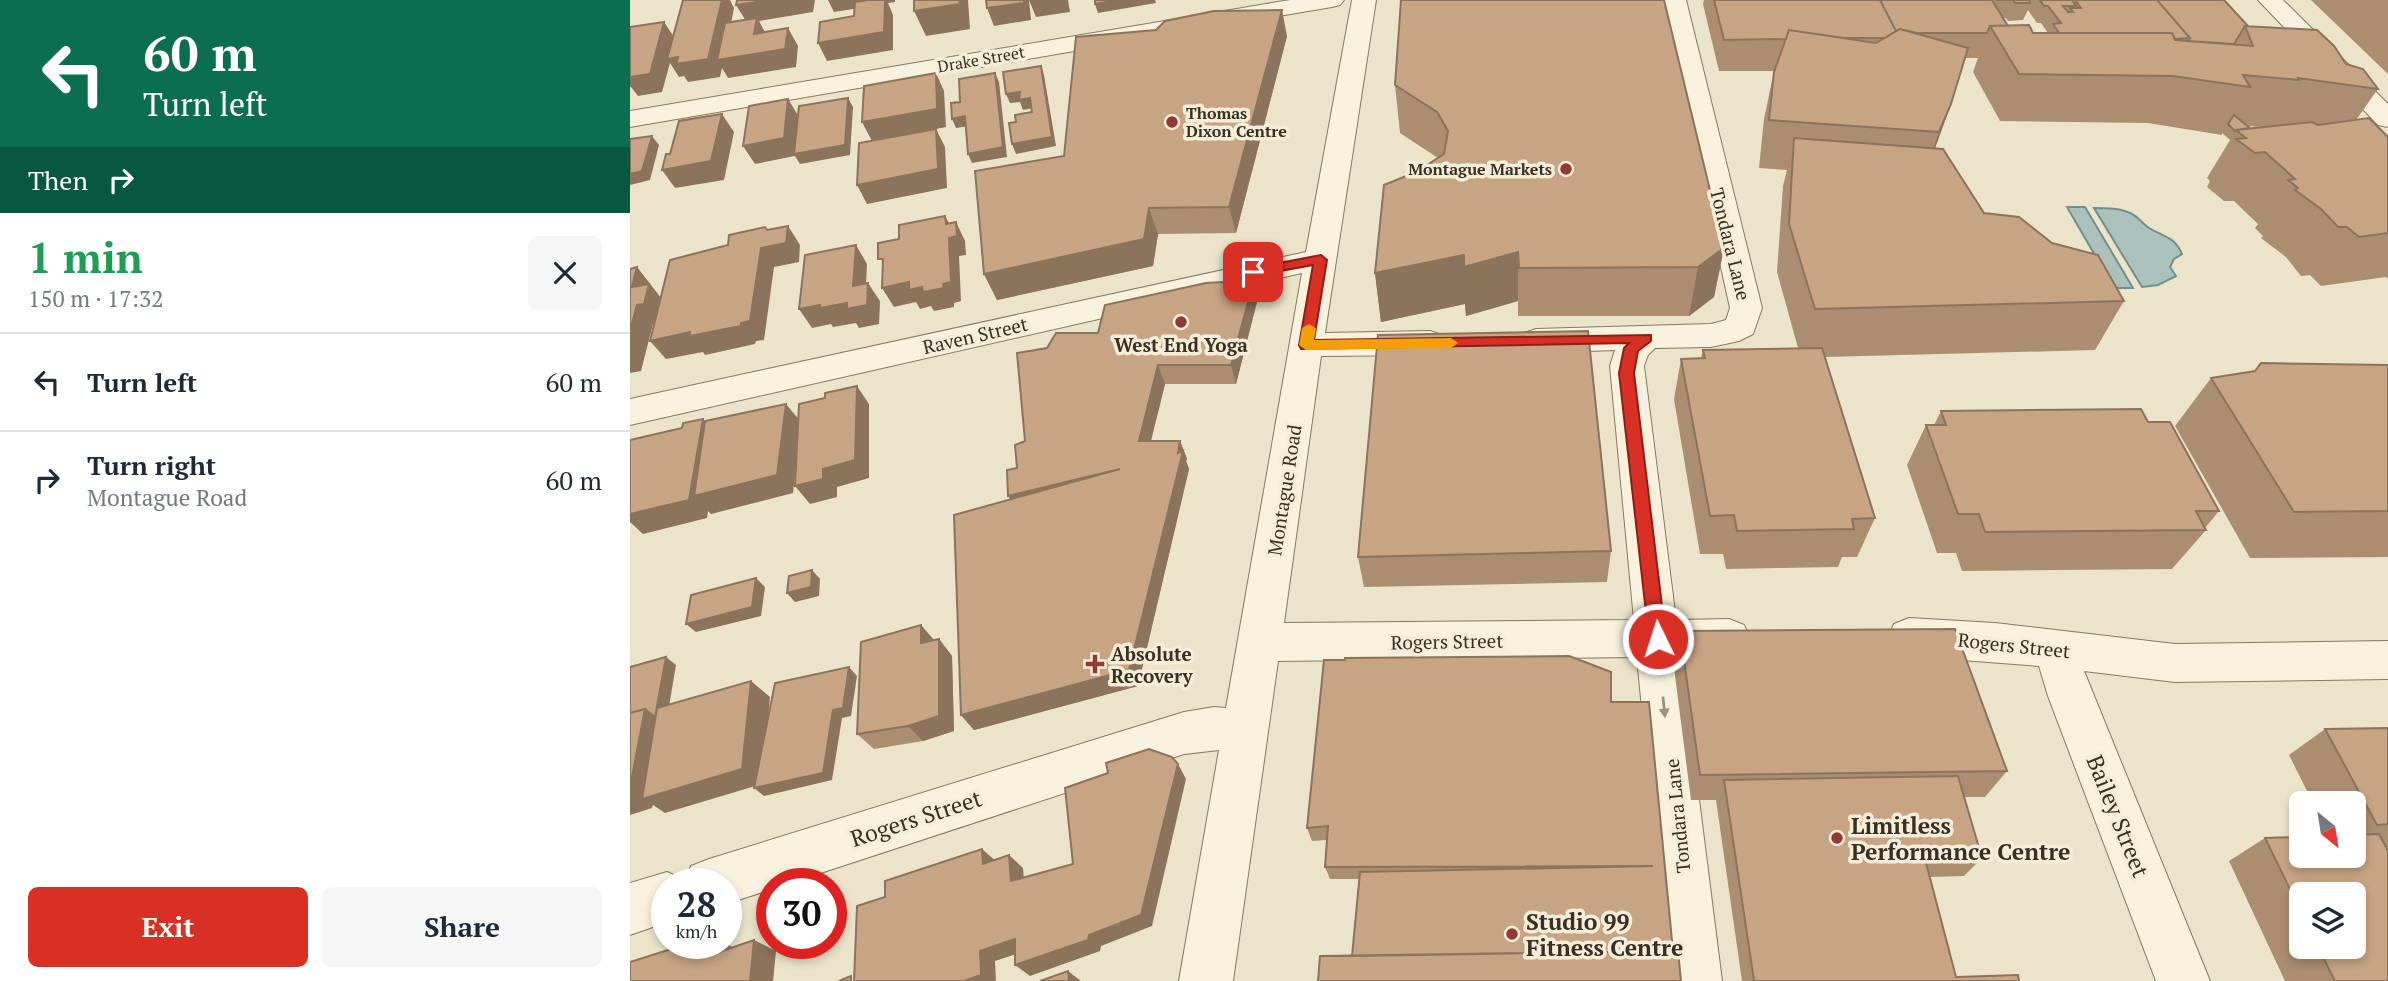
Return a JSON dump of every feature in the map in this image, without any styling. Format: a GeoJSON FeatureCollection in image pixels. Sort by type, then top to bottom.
{"type":"FeatureCollection","features":[{"type":"Feature","properties":{"kind":"street","name":"Drake Street"},"geometry":{"type":"LineString","coordinates":[[630,119],[1332,0]]}},
{"type":"Feature","properties":{"kind":"street","name":"Montague Road"},"geometry":{"type":"LineString","coordinates":[[1206,981],[1306,345],[1364,0]]}},
{"type":"Feature","properties":{"kind":"street","name":"Tondara Lane"},"geometry":{"type":"LineString","coordinates":[[1674,0],[1746,308],[1741,326],[1729,333],[1646,338],[1632,348],[1627,373],[1695,981]]}},
{"type":"Feature","properties":{"kind":"street"},"geometry":{"type":"LineString","coordinates":[[2270,0],[2388,119]]}},
{"type":"Feature","properties":{"kind":"street","name":"Raven Street"},"geometry":{"type":"LineString","coordinates":[[630,412],[1264,270],[1321,260]]}},
{"type":"Feature","properties":{"kind":"street"},"geometry":{"type":"LineString","coordinates":[[1506,342],[1646,338]]}},
{"type":"Feature","properties":{"kind":"street"},"geometry":{"type":"LineString","coordinates":[[1306,345],[1465,343]]}},
{"type":"Feature","properties":{"kind":"street","name":"Rogers Street"},"geometry":{"type":"LineString","coordinates":[[1864,638],[1933,637],[2175,663],[2388,660]]}},
{"type":"Feature","properties":{"kind":"street","name":"Rogers Street"},"geometry":{"type":"LineString","coordinates":[[1261,642],[1768,638]]}},
{"type":"Feature","properties":{"kind":"street","name":"Bailey Street"},"geometry":{"type":"LineString","coordinates":[[2061,650],[2062,667],[2070,696],[2183,981]]}},
{"type":"Feature","properties":{"kind":"street","name":"Rogers Street"},"geometry":{"type":"LineString","coordinates":[[742,874],[1184,733],[1214,728],[1245,731]]}},
{"type":"Feature","properties":{"kind":"street"},"geometry":{"type":"LineString","coordinates":[[630,909],[651,902]]}},
{"type":"Feature","properties":{"kind":"water"},"geometry":{"type":"Polygon","coordinates":[[[2067,207],[2085,207],[2133,288],[2114,288],[2067,207]]]}},
{"type":"Feature","properties":{"kind":"water"},"geometry":{"type":"Polygon","coordinates":[[[2094,208],[2128,212],[2149,228],[2172,240],[2182,254],[2174,259],[2170,267],[2176,276],[2158,285],[2142,287],[2094,208]]]}},
{"type":"Feature","properties":{"kind":"building"},"geometry":{"type":"Polygon","coordinates":[[[683,0],[722,0],[708,59],[676,64],[678,57],[667,59],[683,0]]]}},
{"type":"Feature","properties":{"kind":"building"},"geometry":{"type":"Polygon","coordinates":[[[737,0],[770,0],[736,5],[737,0]]]}},
{"type":"Feature","properties":{"kind":"building"},"geometry":{"type":"Polygon","coordinates":[[[885,0],[884,32],[818,43],[820,22],[854,16],[855,2],[885,0]]]}},
{"type":"Feature","properties":{"kind":"building"},"geometry":{"type":"Polygon","coordinates":[[[914,0],[959,0],[960,4],[914,11],[914,0]]]}},
{"type":"Feature","properties":{"kind":"building"},"geometry":{"type":"Polygon","coordinates":[[[986,0],[1024,0],[1024,3],[987,8],[986,0]]]}},
{"type":"Feature","properties":{"kind":"building"},"geometry":{"type":"Polygon","coordinates":[[[1095,0],[1118,0],[1095,4],[1095,0]]]}},
{"type":"Feature","properties":{"kind":"building","name":"Montague Markets"},"geometry":{"type":"Polygon","coordinates":[[[1401,0],[1664,0],[1724,248],[1698,267],[1519,268],[1518,252],[1464,267],[1464,255],[1375,273],[1384,185],[1416,172],[1444,154],[1448,131],[1437,112],[1395,85],[1401,0]]]}},
{"type":"Feature","properties":{"kind":"building"},"geometry":{"type":"Polygon","coordinates":[[[1714,0],[1880,0],[1896,31],[1885,38],[1844,38],[1789,30],[1786,39],[1724,40],[1714,0]]]}},
{"type":"Feature","properties":{"kind":"building"},"geometry":{"type":"Polygon","coordinates":[[[1880,0],[1992,0],[2008,26],[1990,26],[1987,33],[1896,31],[1880,0]]]}},
{"type":"Feature","properties":{"kind":"building"},"geometry":{"type":"Polygon","coordinates":[[[2013,0],[2029,0],[2030,3],[2015,3],[2013,0]]]}},
{"type":"Feature","properties":{"kind":"building"},"geometry":{"type":"Polygon","coordinates":[[[2040,0],[2072,0],[2076,6],[2063,6],[2068,12],[2073,12],[2070,8],[2081,8],[2075,0],[2157,0],[2190,38],[2175,39],[2172,33],[2059,33],[2053,24],[2061,23],[2040,0]]]}},
{"type":"Feature","properties":{"kind":"building"},"geometry":{"type":"Polygon","coordinates":[[[2157,0],[2224,0],[2248,26],[2245,26],[2234,44],[2188,41],[2190,38],[2157,0]]]}},
{"type":"Feature","properties":{"kind":"building","name":"Thomas Dixon Centre"},"geometry":{"type":"Polygon","coordinates":[[[1282,10],[1229,207],[1149,208],[1144,239],[984,274],[975,171],[1064,156],[1076,37],[1156,30],[1165,21],[1214,11],[1282,10]]]}},
{"type":"Feature","properties":{"kind":"building"},"geometry":{"type":"Polygon","coordinates":[[[757,18],[754,34],[788,28],[785,49],[717,60],[725,23],[757,18]]]}},
{"type":"Feature","properties":{"kind":"building"},"geometry":{"type":"Polygon","coordinates":[[[664,22],[650,74],[630,77],[630,27],[664,22]]]}},
{"type":"Feature","properties":{"kind":"building"},"geometry":{"type":"Polygon","coordinates":[[[2029,25],[2033,33],[2172,33],[2175,40],[2253,46],[2245,26],[2317,30],[2334,46],[2346,64],[2363,69],[2378,89],[2298,78],[2299,80],[2243,75],[2250,87],[2173,76],[2019,74],[1990,26],[2029,25]]]}},
{"type":"Feature","properties":{"kind":"building"},"geometry":{"type":"Polygon","coordinates":[[[1900,29],[1968,48],[1951,104],[1939,132],[1769,120],[1774,72],[1789,30],[1876,43],[1900,29]]]}},
{"type":"Feature","properties":{"kind":"building"},"geometry":{"type":"Polygon","coordinates":[[[1041,66],[1052,137],[1012,144],[1009,123],[1016,122],[1015,115],[1032,112],[1030,98],[1019,100],[1020,92],[1006,94],[1003,72],[1041,66]]]}},
{"type":"Feature","properties":{"kind":"building"},"geometry":{"type":"Polygon","coordinates":[[[936,73],[937,109],[862,122],[864,86],[936,73]]]}},
{"type":"Feature","properties":{"kind":"building"},"geometry":{"type":"Polygon","coordinates":[[[995,73],[1003,147],[968,154],[965,116],[952,119],[951,103],[960,102],[959,79],[995,73]]]}},
{"type":"Feature","properties":{"kind":"building"},"geometry":{"type":"Polygon","coordinates":[[[848,98],[845,145],[794,154],[799,106],[848,98]]]}},
{"type":"Feature","properties":{"kind":"building"},"geometry":{"type":"Polygon","coordinates":[[[788,99],[784,138],[743,146],[749,106],[788,99]]]}},
{"type":"Feature","properties":{"kind":"building"},"geometry":{"type":"Polygon","coordinates":[[[722,114],[711,161],[662,170],[666,154],[670,154],[679,121],[722,114]]]}},
{"type":"Feature","properties":{"kind":"building"},"geometry":{"type":"Polygon","coordinates":[[[2234,115],[2250,128],[2235,131],[2228,124],[2234,115]]]}},
{"type":"Feature","properties":{"kind":"building"},"geometry":{"type":"Polygon","coordinates":[[[2369,118],[2388,137],[2388,233],[2359,237],[2347,227],[2338,227],[2321,209],[2295,190],[2298,188],[2288,180],[2295,179],[2265,152],[2255,153],[2236,139],[2246,138],[2236,130],[2312,122],[2318,125],[2369,118]]]}},
{"type":"Feature","properties":{"kind":"building"},"geometry":{"type":"Polygon","coordinates":[[[936,129],[938,169],[857,185],[859,143],[936,129]]]}},
{"type":"Feature","properties":{"kind":"building"},"geometry":{"type":"Polygon","coordinates":[[[652,136],[642,171],[630,174],[630,139],[652,136]]]}},
{"type":"Feature","properties":{"kind":"building"},"geometry":{"type":"Polygon","coordinates":[[[1794,138],[1943,149],[1984,213],[2019,217],[2052,243],[2098,255],[2124,301],[1815,309],[1789,224],[1794,138]]]}},
{"type":"Feature","properties":{"kind":"building"},"geometry":{"type":"Polygon","coordinates":[[[945,216],[946,224],[956,222],[957,236],[949,238],[951,282],[943,284],[944,288],[923,292],[922,287],[909,290],[909,282],[882,288],[883,259],[878,259],[878,243],[899,239],[899,225],[945,216]]]}},
{"type":"Feature","properties":{"kind":"building"},"geometry":{"type":"Polygon","coordinates":[[[788,226],[786,243],[761,248],[750,321],[741,323],[741,326],[690,336],[690,332],[650,341],[670,260],[728,245],[729,235],[765,227],[767,230],[788,226]]]}},
{"type":"Feature","properties":{"kind":"building"},"geometry":{"type":"Polygon","coordinates":[[[856,245],[853,286],[868,283],[867,305],[847,309],[847,303],[799,309],[805,255],[856,245]]]}},
{"type":"Feature","properties":{"kind":"building"},"geometry":{"type":"Polygon","coordinates":[[[637,267],[632,287],[649,284],[644,304],[637,305],[630,331],[630,269],[637,267]]]}},
{"type":"Feature","properties":{"kind":"building"},"geometry":{"type":"Polygon","coordinates":[[[1254,280],[1231,365],[1158,365],[1139,441],[1180,441],[1178,453],[1183,451],[1129,670],[961,715],[954,515],[1120,469],[1008,496],[1007,470],[1017,468],[1015,445],[1025,441],[1017,353],[1047,348],[1056,333],[1098,333],[1105,305],[1206,283],[1254,280]]]}},
{"type":"Feature","properties":{"kind":"building"},"geometry":{"type":"Polygon","coordinates":[[[1588,331],[1611,551],[1358,557],[1378,335],[1588,331]]]}},
{"type":"Feature","properties":{"kind":"building"},"geometry":{"type":"Polygon","coordinates":[[[1822,348],[1875,518],[1852,519],[1854,529],[1737,531],[1734,515],[1710,516],[1681,359],[1705,358],[1703,350],[1822,348]]]}},
{"type":"Feature","properties":{"kind":"building"},"geometry":{"type":"Polygon","coordinates":[[[2261,363],[2388,365],[2388,511],[2294,512],[2211,378],[2255,371],[2261,363]]]}},
{"type":"Feature","properties":{"kind":"building"},"geometry":{"type":"Polygon","coordinates":[[[857,386],[855,460],[823,469],[823,479],[795,486],[799,404],[825,398],[825,393],[857,386]]]}},
{"type":"Feature","properties":{"kind":"building"},"geometry":{"type":"Polygon","coordinates":[[[786,404],[777,475],[694,496],[705,421],[786,404]]]}},
{"type":"Feature","properties":{"kind":"building"},"geometry":{"type":"Polygon","coordinates":[[[2141,409],[2148,422],[2170,422],[2219,511],[2196,511],[2206,530],[1985,532],[1979,514],[1958,514],[1926,425],[1946,425],[1941,411],[2141,409]]]}},
{"type":"Feature","properties":{"kind":"building"},"geometry":{"type":"Polygon","coordinates":[[[703,419],[689,500],[630,514],[630,440],[682,428],[683,423],[703,419]]]}},
{"type":"Feature","properties":{"kind":"building"},"geometry":{"type":"Polygon","coordinates":[[[812,570],[811,587],[787,593],[789,576],[812,570]]]}},
{"type":"Feature","properties":{"kind":"building"},"geometry":{"type":"Polygon","coordinates":[[[756,578],[752,607],[686,624],[691,595],[756,578]]]}},
{"type":"Feature","properties":{"kind":"building"},"geometry":{"type":"Polygon","coordinates":[[[921,625],[921,643],[939,639],[939,716],[908,726],[857,734],[861,642],[921,625]]]}},
{"type":"Feature","properties":{"kind":"building"},"geometry":{"type":"Polygon","coordinates":[[[1955,629],[2007,771],[1700,775],[1680,631],[1955,629]]]}},
{"type":"Feature","properties":{"kind":"building"},"geometry":{"type":"Polygon","coordinates":[[[1569,656],[1611,672],[1611,702],[1649,702],[1673,951],[1352,956],[1360,872],[1653,866],[1325,867],[1328,826],[1307,828],[1324,660],[1569,656]]]}},
{"type":"Feature","properties":{"kind":"building"},"geometry":{"type":"Polygon","coordinates":[[[666,657],[655,717],[645,709],[630,713],[630,667],[666,657]]]}},
{"type":"Feature","properties":{"kind":"building"},"geometry":{"type":"Polygon","coordinates":[[[849,667],[843,708],[833,710],[823,773],[754,788],[775,683],[849,667]]]}},
{"type":"Feature","properties":{"kind":"building"},"geometry":{"type":"Polygon","coordinates":[[[751,681],[742,769],[642,799],[657,708],[751,681]]]}},
{"type":"Feature","properties":{"kind":"building"},"geometry":{"type":"Polygon","coordinates":[[[645,709],[630,787],[630,713],[645,709]]]}},
{"type":"Feature","properties":{"kind":"building"},"geometry":{"type":"Polygon","coordinates":[[[2388,728],[2388,824],[2377,825],[2366,805],[2366,791],[2359,791],[2325,729],[2388,728]]]}},
{"type":"Feature","properties":{"kind":"building"},"geometry":{"type":"Polygon","coordinates":[[[1149,749],[1172,757],[1178,764],[1141,915],[1089,935],[1088,940],[1015,965],[1015,939],[980,951],[981,975],[964,981],[854,981],[857,906],[885,897],[885,881],[982,849],[983,864],[1009,855],[1011,881],[1073,864],[1065,788],[1108,773],[1106,763],[1149,749]]]}},
{"type":"Feature","properties":{"kind":"building","name":"Limitless Performance Centre"},"geometry":{"type":"Polygon","coordinates":[[[1958,776],[1982,858],[1925,859],[1956,977],[2018,975],[2019,981],[1754,981],[1724,780],[1958,776]]]}},
{"type":"Feature","properties":{"kind":"building"},"geometry":{"type":"Polygon","coordinates":[[[2379,834],[2388,851],[2388,981],[2335,981],[2324,959],[2366,959],[2366,882],[2289,882],[2289,887],[2265,838],[2289,837],[2289,868],[2366,868],[2366,835],[2379,834]]]}},
{"type":"Feature","properties":{"kind":"building"},"geometry":{"type":"Polygon","coordinates":[[[754,940],[750,981],[630,981],[630,962],[651,955],[651,959],[742,959],[742,944],[754,940]]]}},
{"type":"Feature","properties":{"kind":"building"},"geometry":{"type":"Polygon","coordinates":[[[1678,951],[1681,981],[1318,981],[1320,956],[1678,951]]]}},
{"type":"Feature","properties":{"kind":"building"},"geometry":{"type":"Polygon","coordinates":[[[1068,971],[1069,981],[1040,981],[1068,971]]]}},
{"type":"Feature","properties":{"kind":"slow traffic"},"geometry":{"type":"LineString","coordinates":[[1309,328],[1306,345],[1451,343]]}},
{"type":"Feature","properties":{"kind":"place","name":"Thomas Dixon Centre"},"geometry":{"type":"Point","coordinates":[1172,122]}},
{"type":"Feature","properties":{"kind":"place","name":"Montague Markets"},"geometry":{"type":"Point","coordinates":[1566,169]}},
{"type":"Feature","properties":{"kind":"place","name":"West End Yoga"},"geometry":{"type":"Point","coordinates":[1181,322]}},
{"type":"Feature","properties":{"kind":"place","name":"Absolute Recovery"},"geometry":{"type":"Point","coordinates":[1095,664]}},
{"type":"Feature","properties":{"kind":"place","name":"Limitless Performance Centre"},"geometry":{"type":"Point","coordinates":[1837,838]}},
{"type":"Feature","properties":{"kind":"place","name":"Studio 99 Fitness Centre"},"geometry":{"type":"Point","coordinates":[1512,934]}},
{"type":"Feature","properties":{"kind":"route"},"geometry":{"type":"LineString","coordinates":[[1253,272],[1321,260],[1306,345],[1646,338],[1634,344],[1627,360],[1627,373],[1658,639]]}}]}
